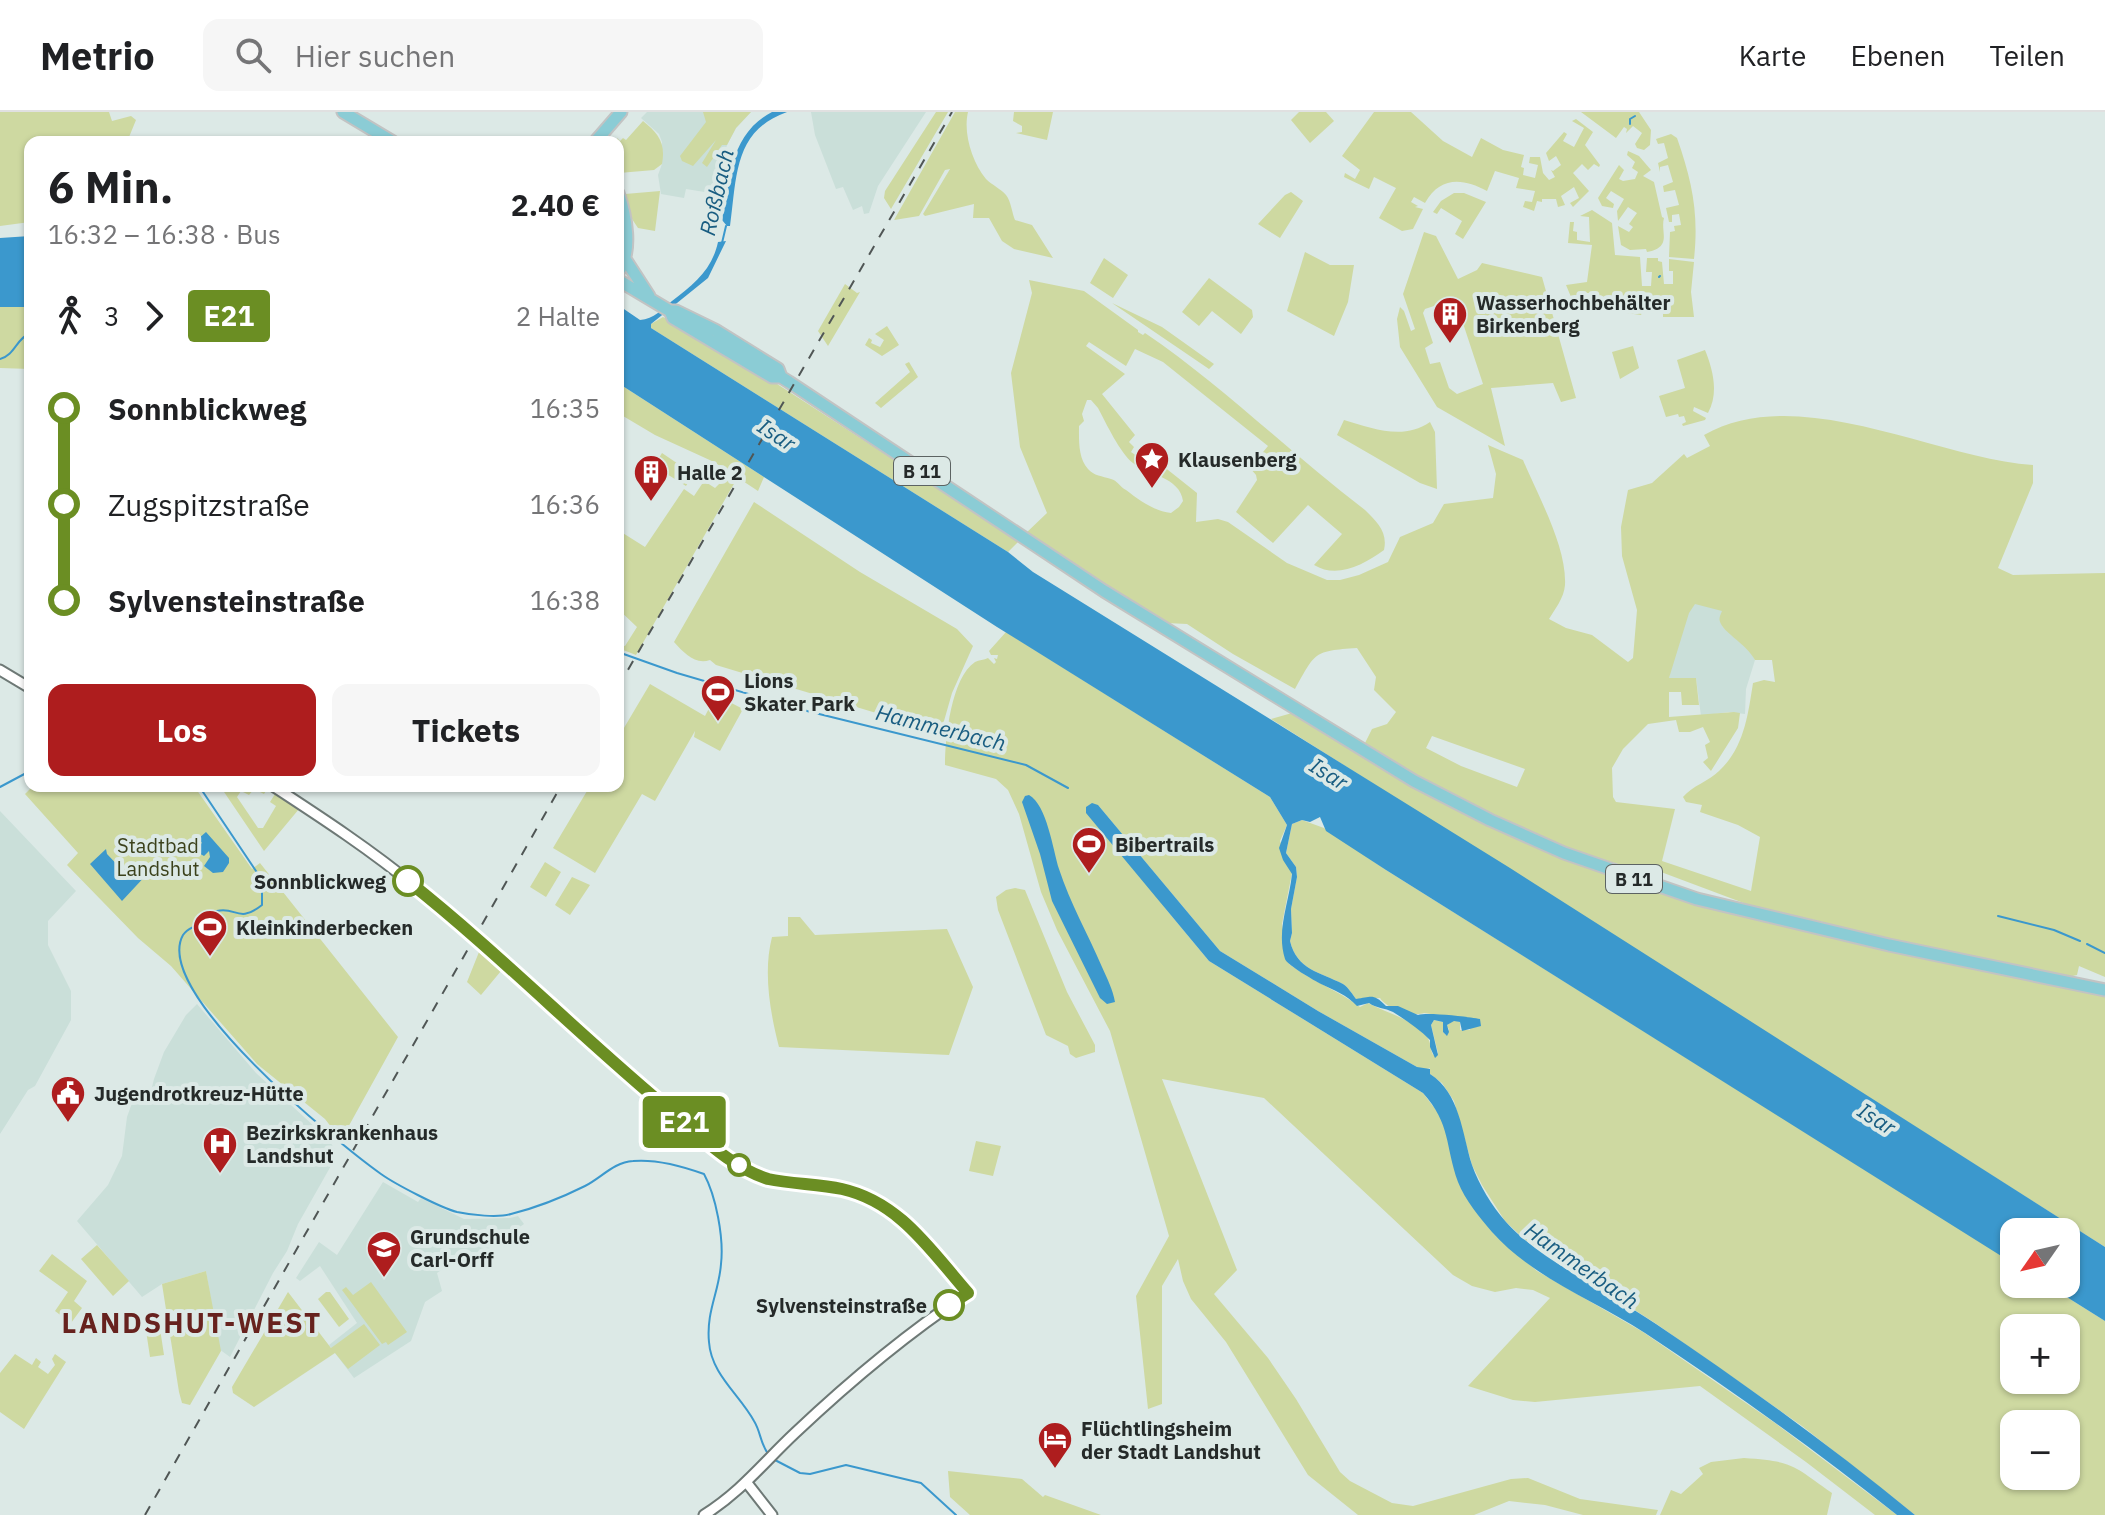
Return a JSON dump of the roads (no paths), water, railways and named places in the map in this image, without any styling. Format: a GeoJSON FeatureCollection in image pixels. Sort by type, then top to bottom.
{"type":"FeatureCollection","features":[{"type":"Feature","properties":{"kind":"main road"},"geometry":{"type":"LineString","coordinates":[[343,112],[383,136]]}},
{"type":"Feature","properties":{"kind":"main road"},"geometry":{"type":"LineString","coordinates":[[601,136],[621,112]]}},
{"type":"Feature","properties":{"kind":"main road"},"geometry":{"type":"LineString","coordinates":[[608,136],[609,127]]}},
{"type":"Feature","properties":{"kind":"main road"},"geometry":{"type":"LineString","coordinates":[[624,212],[625,259],[654,301]]}},
{"type":"Feature","properties":{"kind":"main road","name":"B 11"},"geometry":{"type":"LineString","coordinates":[[624,284],[670,311],[673,318],[772,377],[781,377],[1104,591],[1402,774],[1490,820],[1564,853],[1697,899],[1927,953],[2105,990]]}},
{"type":"Feature","properties":{"kind":"street"},"geometry":{"type":"LineString","coordinates":[[0,670],[24,684]]}},
{"type":"Feature","properties":{"kind":"street"},"geometry":{"type":"LineString","coordinates":[[282,792],[351,838],[416,888],[643,1089],[731,1160],[768,1179],[841,1189],[880,1203],[919,1236],[968,1293],[896,1343],[747,1483],[704,1515]]}},
{"type":"Feature","properties":{"kind":"street"},"geometry":{"type":"LineString","coordinates":[[747,1483],[772,1515]]}},
{"type":"Feature","properties":{"kind":"water"},"geometry":{"type":"Polygon","coordinates":[[[772,112],[787,112],[769,120],[747,144],[737,174],[730,226],[727,226],[722,220],[734,158],[748,132],[772,112]]]}},
{"type":"Feature","properties":{"kind":"water"},"geometry":{"type":"Polygon","coordinates":[[[24,236],[24,307],[0,307],[0,238],[24,236]]]}},
{"type":"Feature","properties":{"kind":"water","name":"Isar"},"geometry":{"type":"Polygon","coordinates":[[[726,241],[708,278],[651,324],[651,328],[2059,1218],[2000,1218],[2000,1255],[1386,870],[1326,831],[1320,817],[1310,822],[1302,820],[1292,824],[1286,853],[1296,867],[1290,941],[1298,958],[1310,969],[1343,984],[1356,999],[1375,998],[1386,1006],[1398,1006],[1418,1015],[1480,1019],[1481,1026],[1462,1031],[1460,1022],[1454,1021],[1447,1025],[1447,1036],[1443,1032],[1443,1022],[1434,1020],[1431,1025],[1438,1055],[1435,1058],[1430,1040],[1398,1015],[1369,1003],[1357,1006],[1291,965],[1285,959],[1282,938],[1292,874],[1279,848],[1287,825],[1270,797],[997,627],[624,387],[624,309],[640,320],[654,316],[695,282],[718,242],[726,241]]]}},
{"type":"Feature","properties":{"kind":"water"},"geometry":{"type":"Polygon","coordinates":[[[1029,795],[1045,818],[1063,882],[1115,1002],[1107,1004],[1100,998],[1052,901],[1022,802],[1029,795]]]}},
{"type":"Feature","properties":{"kind":"water"},"geometry":{"type":"Polygon","coordinates":[[[1092,803],[1098,805],[1220,951],[1417,1067],[1430,1069],[1430,1074],[1440,1082],[1454,1103],[1482,1188],[1501,1216],[1520,1236],[1722,1370],[1915,1515],[1897,1515],[1709,1376],[1645,1333],[1526,1263],[1508,1248],[1483,1221],[1465,1195],[1458,1182],[1443,1125],[1423,1093],[1209,961],[1086,813],[1086,807],[1092,803]]]}},
{"type":"Feature","properties":{"kind":"water"},"geometry":{"type":"Polygon","coordinates":[[[206,832],[229,858],[223,872],[213,873],[204,866],[210,857],[209,851],[204,856],[197,852],[197,846],[202,843],[198,839],[206,832]]]}},
{"type":"Feature","properties":{"kind":"water"},"geometry":{"type":"Polygon","coordinates":[[[106,849],[125,873],[140,862],[149,872],[122,901],[90,864],[106,849]]]}},
{"type":"Feature","properties":{"kind":"water"},"geometry":{"type":"Polygon","coordinates":[[[2080,1231],[2105,1247],[2105,1321],[2068,1298],[2080,1298],[2080,1231]]]}},
{"type":"Feature","properties":{"kind":"waterway"},"geometry":{"type":"LineString","coordinates":[[1630,124],[1630,119],[1635,116]]}},
{"type":"Feature","properties":{"kind":"waterway","name":"Roßbach"},"geometry":{"type":"LineString","coordinates":[[722,243],[726,226]]}},
{"type":"Feature","properties":{"kind":"waterway"},"geometry":{"type":"LineString","coordinates":[[0,359],[24,338]]}},
{"type":"Feature","properties":{"kind":"waterway","name":"Hammerbach"},"geometry":{"type":"LineString","coordinates":[[624,654],[807,711],[1026,765],[1068,788]]}},
{"type":"Feature","properties":{"kind":"waterway","name":"Hammerbach"},"geometry":{"type":"LineString","coordinates":[[0,787],[24,774]]}},
{"type":"Feature","properties":{"kind":"waterway"},"geometry":{"type":"LineString","coordinates":[[203,792],[258,874],[262,891],[262,905],[254,911],[242,914],[223,910],[214,912],[183,935],[181,960],[195,992],[221,1028],[291,1100],[359,1157],[397,1184],[457,1212],[492,1216],[520,1212],[591,1183],[626,1162],[660,1162],[704,1174],[715,1205],[722,1254],[709,1321],[711,1354],[720,1374],[754,1421],[769,1455]]}},
{"type":"Feature","properties":{"kind":"waterway"},"geometry":{"type":"LineString","coordinates":[[1998,916],[2054,930],[2080,941]]}},
{"type":"Feature","properties":{"kind":"waterway"},"geometry":{"type":"LineString","coordinates":[[2087,944],[2105,953]]}},
{"type":"Feature","properties":{"kind":"waterway"},"geometry":{"type":"LineString","coordinates":[[773,1459],[800,1473],[810,1474],[846,1465],[921,1483],[956,1515]]}},
{"type":"Feature","properties":{"kind":"railway"},"geometry":{"type":"LineString","coordinates":[[624,677],[952,112]]}},
{"type":"Feature","properties":{"kind":"railway"},"geometry":{"type":"LineString","coordinates":[[145,1515],[558,792]]}},
{"type":"Feature","properties":{"kind":"place","name":"Wasserhochbehälter Birkenberg"},"geometry":{"type":"Point","coordinates":[1450,345]}},
{"type":"Feature","properties":{"kind":"place","name":"Klausenberg"},"geometry":{"type":"Point","coordinates":[1152,490]}},
{"type":"Feature","properties":{"kind":"place","name":"Halle 2"},"geometry":{"type":"Point","coordinates":[651,503]}},
{"type":"Feature","properties":{"kind":"place","name":"Lions Skater Park"},"geometry":{"type":"Point","coordinates":[718,723]}},
{"type":"Feature","properties":{"kind":"place","name":"Bibertrails"},"geometry":{"type":"Point","coordinates":[1089,875]}},
{"type":"Feature","properties":{"kind":"place","name":"Sonnblickweg"},"geometry":{"type":"Point","coordinates":[408,881]}},
{"type":"Feature","properties":{"kind":"place","name":"Kleinkinderbecken"},"geometry":{"type":"Point","coordinates":[210,958]}},
{"type":"Feature","properties":{"kind":"place","name":"Jugendrotkreuz-Hütte"},"geometry":{"type":"Point","coordinates":[68,1124]}},
{"type":"Feature","properties":{"kind":"place","name":"Bezirkskrankenhaus Landshut"},"geometry":{"type":"Point","coordinates":[220,1175]}},
{"type":"Feature","properties":{"kind":"place","name":"Grundschule Carl-Orff"},"geometry":{"type":"Point","coordinates":[384,1279]}},
{"type":"Feature","properties":{"kind":"place","name":"Sylvensteinstraße"},"geometry":{"type":"Point","coordinates":[949,1305]}},
{"type":"Feature","properties":{"kind":"place","name":"Flüchtlingsheim der Stadt Landshut"},"geometry":{"type":"Point","coordinates":[1055,1470]}},
{"type":"Feature","properties":{"kind":"district","name":"LANDSHUT-WEST"},"geometry":{"type":"Point","coordinates":[192,1322]}},
{"type":"Feature","properties":{"kind":"park label","name":"Stadtbad Landshut"},"geometry":{"type":"Point","coordinates":[158,856]}}]}
